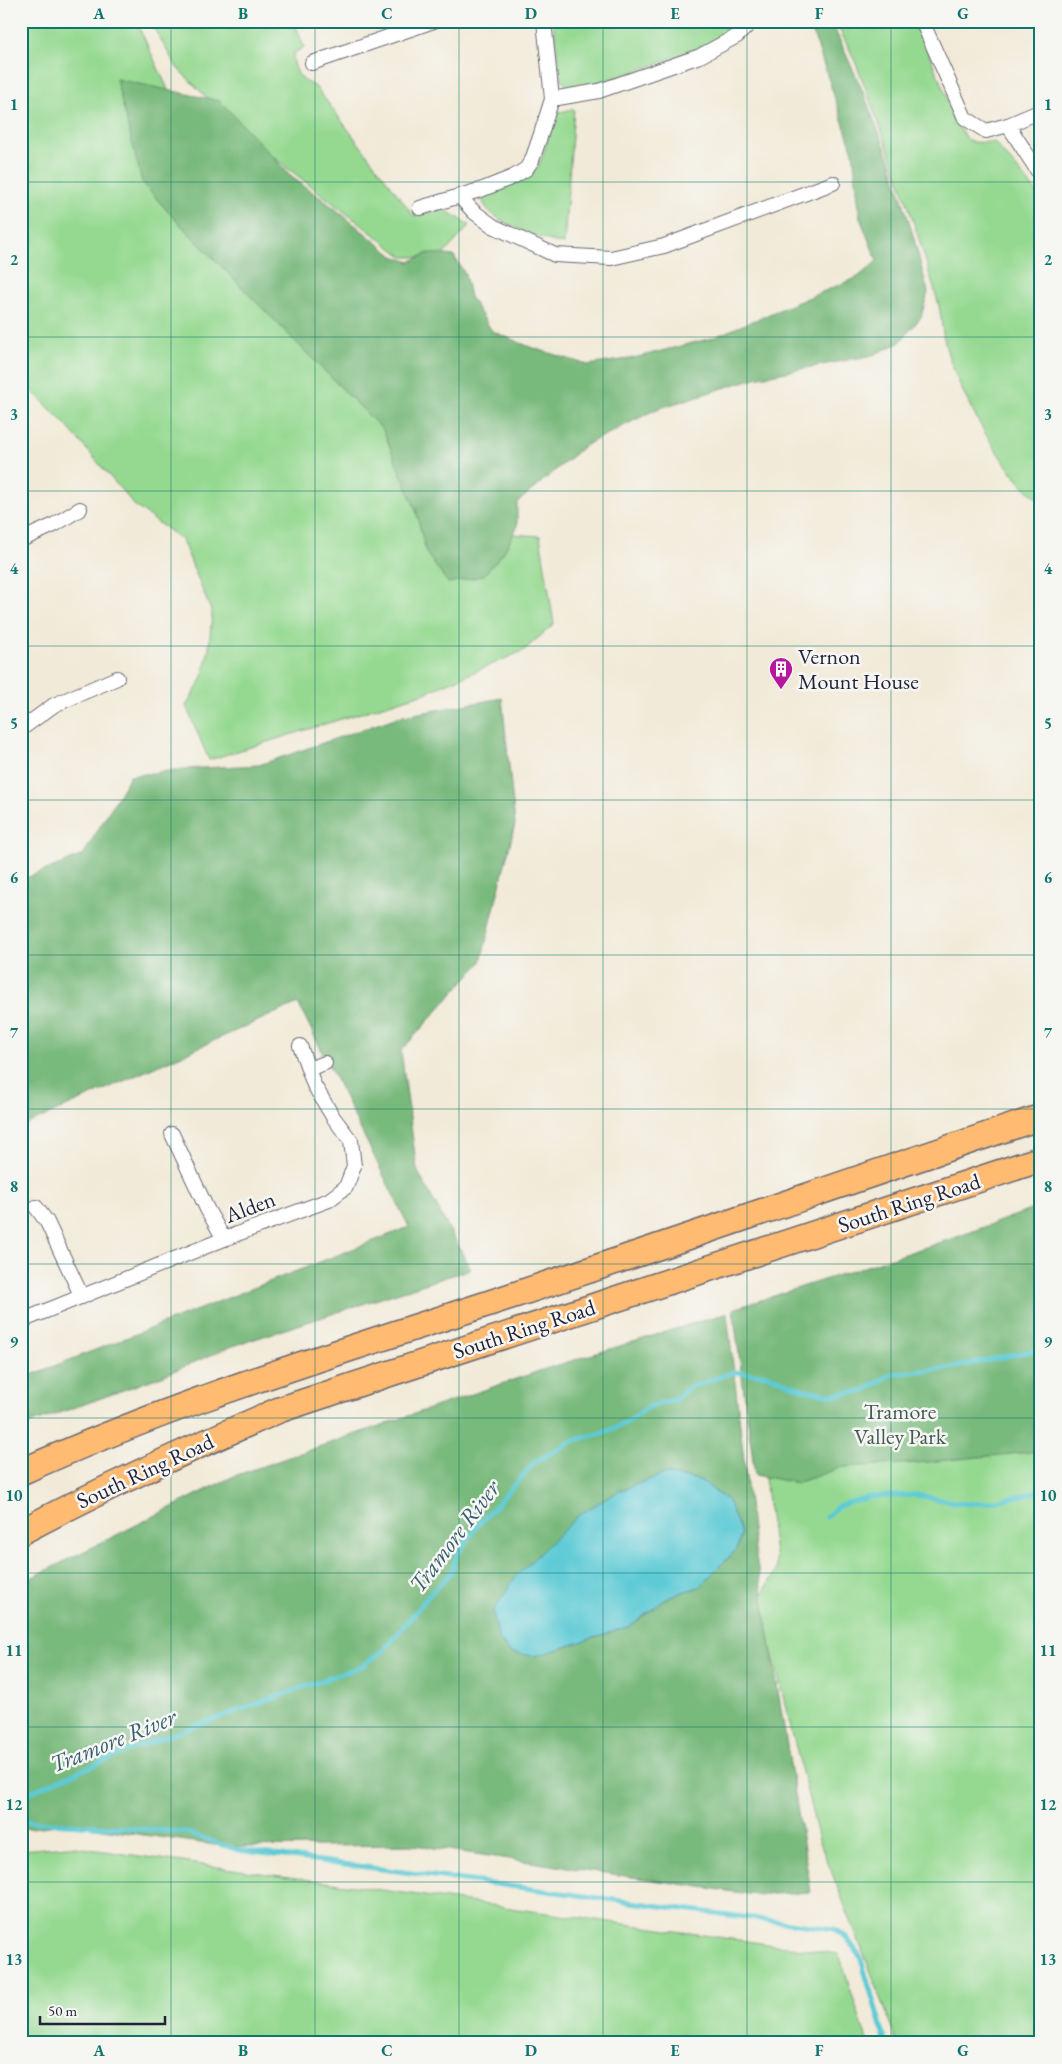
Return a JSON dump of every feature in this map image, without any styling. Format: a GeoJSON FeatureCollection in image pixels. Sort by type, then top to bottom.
{"type":"FeatureCollection","features":[{"type":"Feature","properties":{"kind":"highway","name":"South Ring Road"},"geometry":{"type":"LineString","coordinates":[[21,1472],[66,1452],[264,1377],[514,1295],[1041,1117]]}},
{"type":"Feature","properties":{"kind":"highway","name":"South Ring Road"},"geometry":{"type":"LineString","coordinates":[[21,1532],[81,1500],[157,1464],[279,1410],[1041,1160]]}},
{"type":"Feature","properties":{"kind":"highway"},"geometry":{"type":"LineString","coordinates":[[910,1204],[1041,1175]]}},
{"type":"Feature","properties":{"kind":"street"},"geometry":{"type":"LineString","coordinates":[[312,62],[434,21]]}},
{"type":"Feature","properties":{"kind":"street"},"geometry":{"type":"LineString","coordinates":[[420,208],[460,197],[513,177],[526,169],[532,160],[552,99],[544,21]]}},
{"type":"Feature","properties":{"kind":"street"},"geometry":{"type":"LineString","coordinates":[[552,99],[599,91],[700,56],[737,36],[752,21]]}},
{"type":"Feature","properties":{"kind":"street"},"geometry":{"type":"LineString","coordinates":[[922,21],[965,118],[986,131],[1008,125],[1041,111]]}},
{"type":"Feature","properties":{"kind":"street"},"geometry":{"type":"LineString","coordinates":[[1008,125],[1041,176]]}},
{"type":"Feature","properties":{"kind":"street"},"geometry":{"type":"LineString","coordinates":[[460,197],[474,212],[493,226],[546,251],[560,255],[608,258],[664,246],[833,182]]}},
{"type":"Feature","properties":{"kind":"street"},"geometry":{"type":"LineString","coordinates":[[21,540],[54,525],[80,509]]}},
{"type":"Feature","properties":{"kind":"street"},"geometry":{"type":"LineString","coordinates":[[21,729],[54,705],[117,678]]}},
{"type":"Feature","properties":{"kind":"street","name":"Alden"},"geometry":{"type":"LineString","coordinates":[[21,1321],[224,1239],[329,1200],[346,1187],[354,1166],[351,1142],[332,1117],[314,1085],[300,1046]]}},
{"type":"Feature","properties":{"kind":"street"},"geometry":{"type":"LineString","coordinates":[[308,1070],[325,1063]]}},
{"type":"Feature","properties":{"kind":"street"},"geometry":{"type":"LineString","coordinates":[[172,1134],[207,1209],[224,1239]]}},
{"type":"Feature","properties":{"kind":"street"},"geometry":{"type":"LineString","coordinates":[[36,1208],[47,1222],[82,1297]]}},
{"type":"Feature","properties":{"kind":"green space"},"geometry":{"type":"Polygon","coordinates":[[[21,21],[136,21],[174,102],[483,532],[540,536],[554,624],[523,651],[425,693],[209,760],[186,706],[202,679],[209,648],[212,613],[182,540],[135,506],[66,425],[21,380],[21,21]]]}},
{"type":"Feature","properties":{"kind":"green space"},"geometry":{"type":"Polygon","coordinates":[[[151,21],[294,21],[304,47],[293,54],[298,74],[305,81],[315,86],[414,216],[443,209],[470,225],[441,257],[403,257],[246,136],[178,69],[151,21]]]}},
{"type":"Feature","properties":{"kind":"green space"},"geometry":{"type":"Polygon","coordinates":[[[553,21],[740,21],[727,32],[688,53],[581,88],[566,85],[561,78],[553,21]]]}},
{"type":"Feature","properties":{"kind":"green space"},"geometry":{"type":"Polygon","coordinates":[[[809,21],[829,21],[835,30],[863,92],[891,163],[928,292],[921,317],[899,343],[873,355],[755,378],[657,409],[584,446],[517,503],[517,527],[504,552],[483,576],[448,583],[426,553],[416,510],[383,430],[170,214],[142,182],[116,79],[220,101],[293,178],[333,207],[393,256],[410,262],[428,253],[454,256],[465,274],[470,297],[492,331],[530,347],[588,365],[634,358],[712,338],[858,277],[877,261],[860,218],[853,152],[809,21]]]}},
{"type":"Feature","properties":{"kind":"green space"},"geometry":{"type":"Polygon","coordinates":[[[834,21],[914,21],[963,133],[973,142],[994,142],[1041,197],[1041,501],[1012,473],[998,453],[971,408],[960,385],[951,364],[939,306],[900,182],[856,63],[834,21]]]}},
{"type":"Feature","properties":{"kind":"green space"},"geometry":{"type":"Polygon","coordinates":[[[574,109],[564,244],[544,239],[506,223],[495,216],[483,201],[487,194],[526,177],[538,167],[557,114],[574,109]]]}},
{"type":"Feature","properties":{"kind":"green space"},"geometry":{"type":"Polygon","coordinates":[[[502,698],[515,824],[481,962],[401,1051],[417,1170],[471,1269],[230,1347],[162,1376],[21,1427],[21,1379],[409,1227],[298,1003],[21,1127],[21,880],[83,855],[130,776],[183,769],[259,765],[398,717],[502,698]]]}},
{"type":"Feature","properties":{"kind":"green space"},"geometry":{"type":"Polygon","coordinates":[[[1041,1206],[1041,1451],[917,1463],[843,1467],[797,1483],[755,1475],[733,1309],[954,1238],[1041,1206]]]}},
{"type":"Feature","properties":{"kind":"green space","name":"Tramore Valley Park"},"geometry":{"type":"Polygon","coordinates":[[[1041,1227],[1041,2043],[897,2043],[819,1840],[759,1600],[777,1569],[745,1329],[1041,1227]]]}},
{"type":"Feature","properties":{"kind":"green space"},"geometry":{"type":"Polygon","coordinates":[[[727,1313],[753,1538],[811,1892],[755,1895],[414,1845],[229,1847],[67,1824],[21,1829],[21,1583],[234,1476],[545,1369],[727,1313]],[[664,1474],[619,1491],[630,1626],[670,1596],[699,1587],[741,1533],[728,1501],[700,1480],[664,1474]]]}},
{"type":"Feature","properties":{"kind":"green space"},"geometry":{"type":"Polygon","coordinates":[[[68,1846],[839,1954],[868,2043],[21,2043],[21,1850],[68,1846]]]}},
{"type":"Feature","properties":{"kind":"water"},"geometry":{"type":"Polygon","coordinates":[[[664,1474],[700,1480],[728,1501],[741,1533],[737,1549],[699,1587],[670,1596],[630,1626],[537,1656],[510,1653],[498,1637],[493,1611],[516,1576],[580,1514],[619,1491],[664,1474]]]}},
{"type":"Feature","properties":{"kind":"waterway","name":"Tramore River"},"geometry":{"type":"LineString","coordinates":[[21,1796],[132,1749],[362,1666],[384,1650],[430,1594],[451,1573],[457,1555],[477,1526],[535,1462],[572,1441],[605,1432],[626,1423],[648,1407],[676,1399],[688,1388],[734,1372],[768,1375],[801,1389],[831,1395],[863,1391],[892,1374],[950,1368],[1041,1349]]}},
{"type":"Feature","properties":{"kind":"waterway"},"geometry":{"type":"LineString","coordinates":[[826,1517],[838,1506],[868,1497],[916,1495],[965,1504],[987,1503],[1041,1491]]}},
{"type":"Feature","properties":{"kind":"waterway"},"geometry":{"type":"LineString","coordinates":[[21,1821],[185,1832],[238,1850],[834,1929],[846,1937],[860,1956],[886,2043]]}},
{"type":"Feature","properties":{"kind":"place","name":"Vernon Mount House"},"geometry":{"type":"Point","coordinates":[781,690]}}]}
